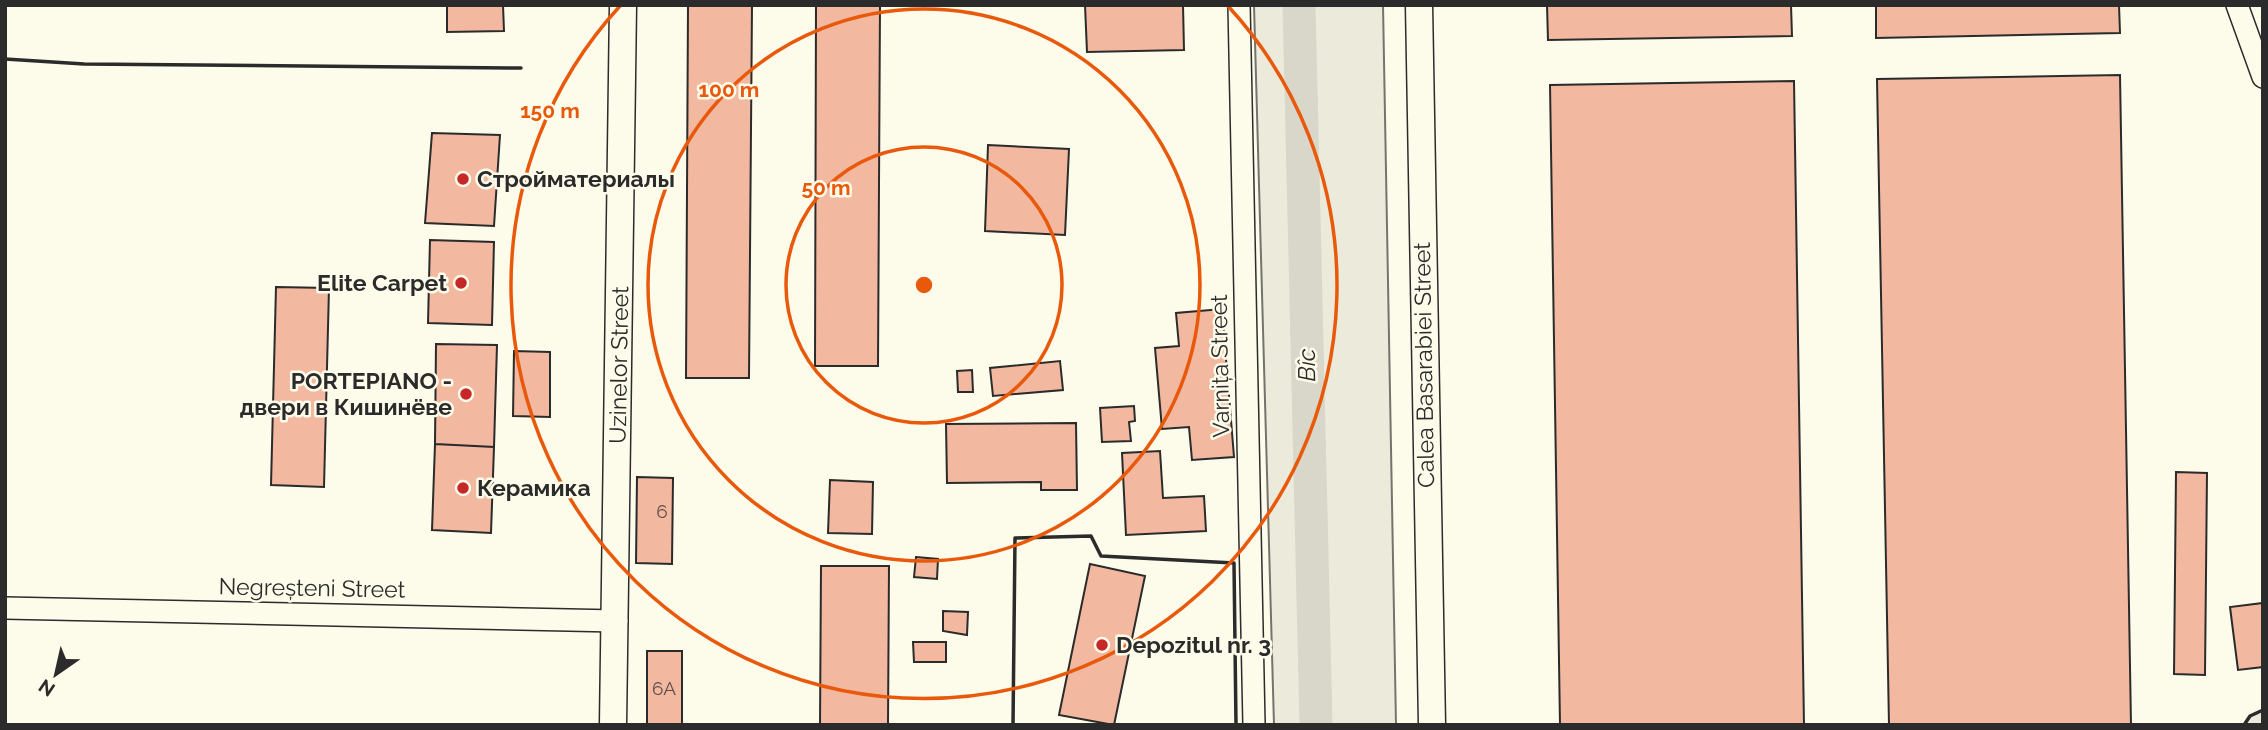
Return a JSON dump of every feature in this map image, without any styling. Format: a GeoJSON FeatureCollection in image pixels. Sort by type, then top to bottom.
{"type":"FeatureCollection","features":[{"type":"Feature","properties":{"kind":"main road","name":"Uzinelor Street"},"geometry":{"type":"LineString","coordinates":[[613,725],[617,621],[623,5]]}},
{"type":"Feature","properties":{"kind":"main road","name":"Calea Basarabiei Street"},"geometry":{"type":"LineString","coordinates":[[1419,5],[1432,725]]}},
{"type":"Feature","properties":{"kind":"street","name":"Varnița Street"},"geometry":{"type":"LineString","coordinates":[[1239,5],[1254,725]]}},
{"type":"Feature","properties":{"kind":"street"},"geometry":{"type":"LineString","coordinates":[[2237,5],[2263,77]]}},
{"type":"Feature","properties":{"kind":"street","name":"Negreșteni Street"},"geometry":{"type":"LineString","coordinates":[[5,608],[617,621]]}},
{"type":"Feature","properties":{"kind":"shaded area"},"geometry":{"type":"Polygon","coordinates":[[[1254,5],[1383,5],[1396,725],[1274,725],[1254,5]]]}},
{"type":"Feature","properties":{"kind":"shaded area"},"geometry":{"type":"Polygon","coordinates":[[[2263,710],[2263,725],[2244,725],[2250,716],[2263,710]]]}},
{"type":"Feature","properties":{"kind":"building"},"geometry":{"type":"Polygon","coordinates":[[[447,5],[503,5],[504,31],[447,32],[447,5]]]}},
{"type":"Feature","properties":{"kind":"building"},"geometry":{"type":"Polygon","coordinates":[[[688,5],[752,5],[749,378],[686,378],[688,5]]]}},
{"type":"Feature","properties":{"kind":"building"},"geometry":{"type":"Polygon","coordinates":[[[816,5],[880,5],[878,366],[815,366],[816,5]]]}},
{"type":"Feature","properties":{"kind":"building"},"geometry":{"type":"Polygon","coordinates":[[[1085,5],[1183,5],[1184,50],[1087,52],[1085,5]]]}},
{"type":"Feature","properties":{"kind":"building"},"geometry":{"type":"Polygon","coordinates":[[[1547,5],[1791,5],[1792,36],[1548,40],[1547,5]]]}},
{"type":"Feature","properties":{"kind":"building"},"geometry":{"type":"Polygon","coordinates":[[[1876,5],[2119,5],[2120,33],[1876,38],[1876,5]]]}},
{"type":"Feature","properties":{"kind":"building"},"geometry":{"type":"Polygon","coordinates":[[[2120,75],[2131,725],[1889,725],[1877,79],[2120,75]]]}},
{"type":"Feature","properties":{"kind":"building"},"geometry":{"type":"Polygon","coordinates":[[[1794,81],[1804,725],[1560,725],[1550,85],[1794,81]]]}},
{"type":"Feature","properties":{"kind":"building","name":"Стройматериалы"},"geometry":{"type":"Polygon","coordinates":[[[432,133],[500,135],[494,226],[425,223],[432,133]]]}},
{"type":"Feature","properties":{"kind":"building"},"geometry":{"type":"Polygon","coordinates":[[[988,145],[1069,149],[1065,235],[985,231],[988,145]]]}},
{"type":"Feature","properties":{"kind":"building","name":"Elite Carpet"},"geometry":{"type":"Polygon","coordinates":[[[430,240],[494,242],[492,325],[428,323],[430,240]]]}},
{"type":"Feature","properties":{"kind":"building"},"geometry":{"type":"Polygon","coordinates":[[[276,287],[329,288],[324,487],[271,485],[276,287]]]}},
{"type":"Feature","properties":{"kind":"building"},"geometry":{"type":"Polygon","coordinates":[[[1222,309],[1234,457],[1192,460],[1189,427],[1162,429],[1155,348],[1179,346],[1176,313],[1222,309]]]}},
{"type":"Feature","properties":{"kind":"building","name":"PORTEPIANO - двери в Кишинёве"},"geometry":{"type":"Polygon","coordinates":[[[436,344],[497,345],[494,447],[435,444],[436,344]]]}},
{"type":"Feature","properties":{"kind":"building"},"geometry":{"type":"Polygon","coordinates":[[[514,351],[550,352],[550,417],[513,416],[514,351]]]}},
{"type":"Feature","properties":{"kind":"building"},"geometry":{"type":"Polygon","coordinates":[[[1060,361],[1063,390],[993,396],[990,368],[1060,361]]]}},
{"type":"Feature","properties":{"kind":"building"},"geometry":{"type":"Polygon","coordinates":[[[972,370],[973,392],[958,392],[957,371],[972,370]]]}},
{"type":"Feature","properties":{"kind":"building"},"geometry":{"type":"Polygon","coordinates":[[[1134,406],[1135,421],[1129,422],[1131,441],[1102,442],[1100,408],[1134,406]]]}},
{"type":"Feature","properties":{"kind":"building"},"geometry":{"type":"Polygon","coordinates":[[[1076,423],[1077,490],[1041,490],[1041,482],[947,483],[946,424],[1076,423]]]}},
{"type":"Feature","properties":{"kind":"building","name":"Керамика"},"geometry":{"type":"Polygon","coordinates":[[[435,444],[494,447],[491,533],[432,530],[435,444]]]}},
{"type":"Feature","properties":{"kind":"building"},"geometry":{"type":"Polygon","coordinates":[[[1160,451],[1163,498],[1204,496],[1206,531],[1126,535],[1122,453],[1160,451]]]}},
{"type":"Feature","properties":{"kind":"building"},"geometry":{"type":"Polygon","coordinates":[[[2176,472],[2207,473],[2205,675],[2174,674],[2176,472]]]}},
{"type":"Feature","properties":{"kind":"building"},"geometry":{"type":"Polygon","coordinates":[[[637,477],[673,478],[672,564],[636,563],[637,477]]]}},
{"type":"Feature","properties":{"kind":"building"},"geometry":{"type":"Polygon","coordinates":[[[830,480],[873,482],[872,534],[828,533],[830,480]]]}},
{"type":"Feature","properties":{"kind":"building"},"geometry":{"type":"Polygon","coordinates":[[[916,557],[938,559],[937,579],[914,577],[916,557]]]}},
{"type":"Feature","properties":{"kind":"building","name":"Depozitul nr. 3"},"geometry":{"type":"Polygon","coordinates":[[[1090,564],[1145,576],[1114,725],[1059,715],[1090,564]]]}},
{"type":"Feature","properties":{"kind":"building"},"geometry":{"type":"Polygon","coordinates":[[[821,566],[889,566],[888,725],[820,725],[821,566]]]}},
{"type":"Feature","properties":{"kind":"building"},"geometry":{"type":"Polygon","coordinates":[[[2263,603],[2263,667],[2238,670],[2230,607],[2263,603]]]}},
{"type":"Feature","properties":{"kind":"building"},"geometry":{"type":"Polygon","coordinates":[[[943,611],[968,612],[967,635],[943,631],[943,611]]]}},
{"type":"Feature","properties":{"kind":"building"},"geometry":{"type":"Polygon","coordinates":[[[913,642],[946,642],[946,662],[914,662],[913,642]]]}},
{"type":"Feature","properties":{"kind":"building"},"geometry":{"type":"Polygon","coordinates":[[[647,651],[682,651],[682,725],[647,725],[647,651]]]}},
{"type":"Feature","properties":{"kind":"waterway","name":"Bîc"},"geometry":{"type":"LineString","coordinates":[[1299,5],[1316,725]]}},
{"type":"Feature","properties":{"kind":"wall"},"geometry":{"type":"LineString","coordinates":[[5,59],[84,64],[521,68]]}},
{"type":"Feature","properties":{"kind":"wall"},"geometry":{"type":"LineString","coordinates":[[1013,725],[1015,538],[1091,536],[1101,556],[1234,563],[1236,725]]}},
{"type":"Feature","properties":{"kind":"wall"},"geometry":{"type":"LineString","coordinates":[[2244,725],[2250,716],[2263,710]]}},
{"type":"Feature","properties":{"kind":"place","name":"Стройматериалы"},"geometry":{"type":"Point","coordinates":[463,179]}},
{"type":"Feature","properties":{"kind":"place","name":"Elite Carpet"},"geometry":{"type":"Point","coordinates":[461,283]}},
{"type":"Feature","properties":{"kind":"place","name":"PORTEPIANO - двери в Кишинёве"},"geometry":{"type":"Point","coordinates":[466,394]}},
{"type":"Feature","properties":{"kind":"place","name":"Керамика"},"geometry":{"type":"Point","coordinates":[463,488]}},
{"type":"Feature","properties":{"kind":"place","name":"Depozitul nr. 3"},"geometry":{"type":"Point","coordinates":[1102,645]}}]}
